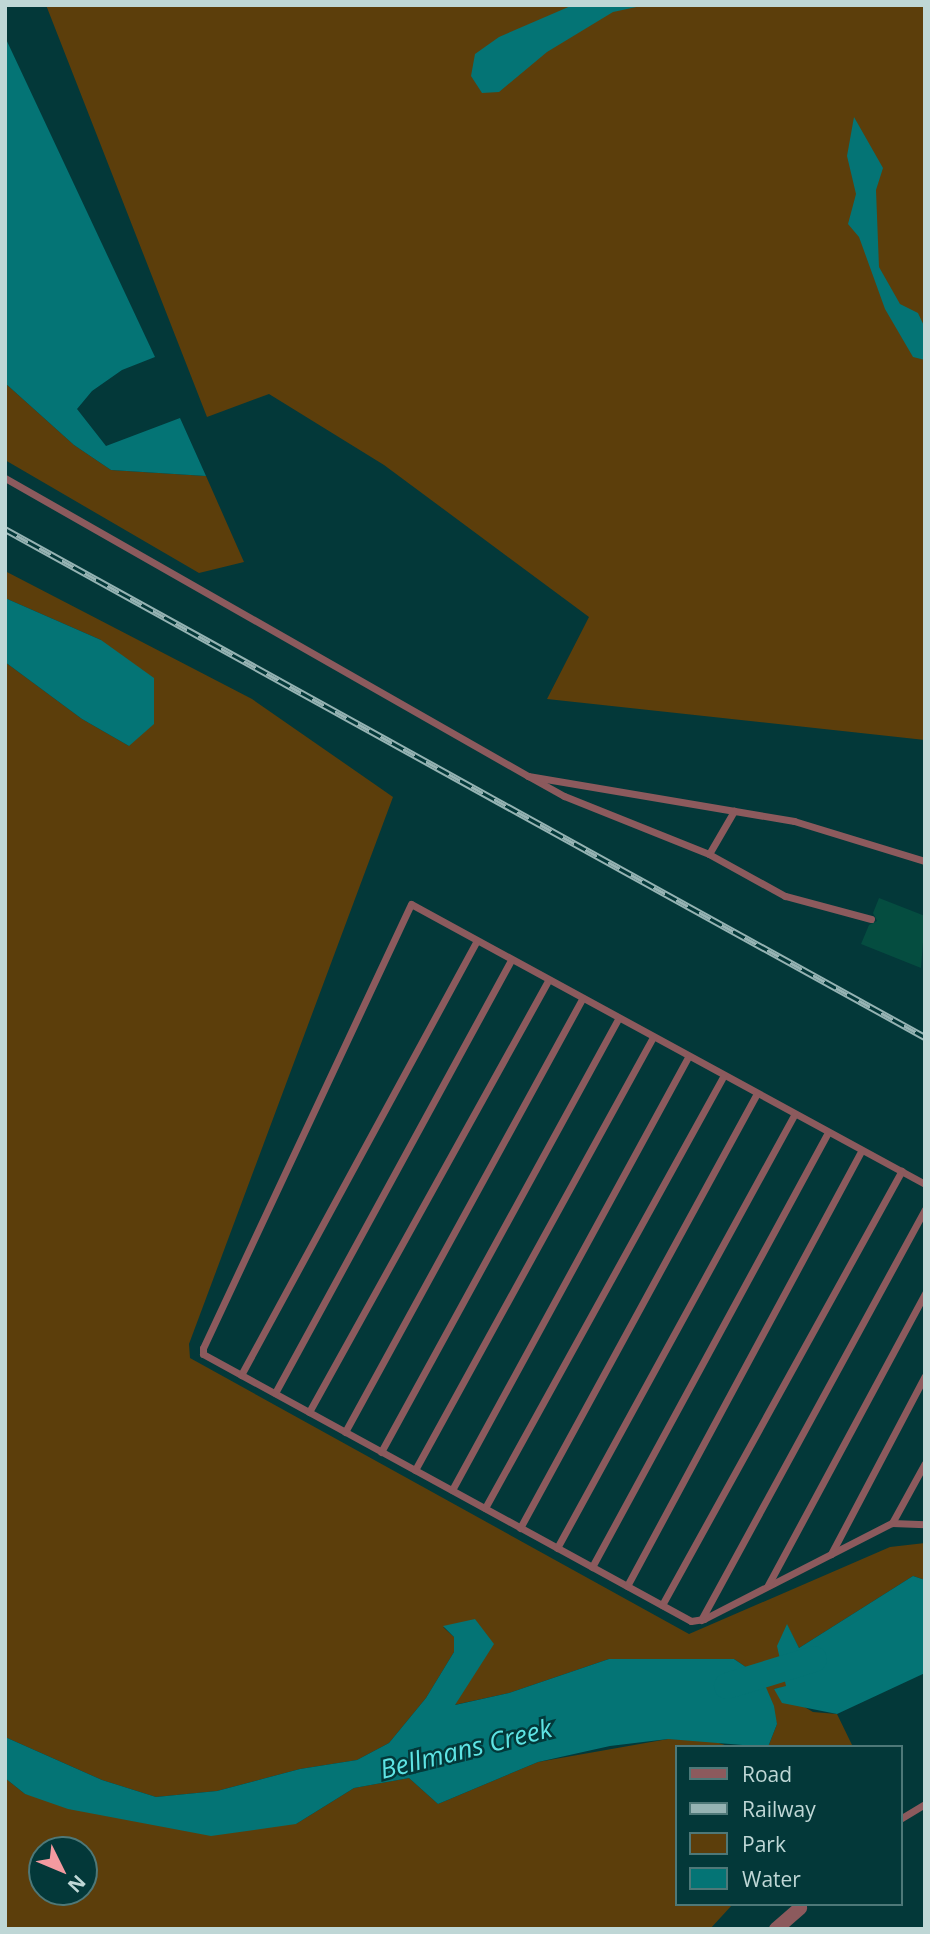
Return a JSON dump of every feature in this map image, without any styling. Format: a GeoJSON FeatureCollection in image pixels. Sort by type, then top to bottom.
{"type":"FeatureCollection","features":[{"type":"Feature","properties":{"kind":"street"},"geometry":{"type":"LineString","coordinates":[[776,1929],[803,1906]]}},
{"type":"Feature","properties":{"kind":"lane"},"geometry":{"type":"LineString","coordinates":[[5,478],[564,796],[709,854],[785,896],[871,919]]}},
{"type":"Feature","properties":{"kind":"lane"},"geometry":{"type":"LineString","coordinates":[[528,776],[794,821],[925,861]]}},
{"type":"Feature","properties":{"kind":"lane"},"geometry":{"type":"LineString","coordinates":[[709,854],[734,811]]}},
{"type":"Feature","properties":{"kind":"lane"},"geometry":{"type":"LineString","coordinates":[[925,1184],[511,961],[411,904],[203,1348],[203,1354],[691,1621],[701,1620],[892,1523],[925,1524]]}},
{"type":"Feature","properties":{"kind":"lane"},"geometry":{"type":"LineString","coordinates":[[241,1375],[477,941]]}},
{"type":"Feature","properties":{"kind":"lane"},"geometry":{"type":"LineString","coordinates":[[275,1393],[511,961]]}},
{"type":"Feature","properties":{"kind":"lane"},"geometry":{"type":"LineString","coordinates":[[309,1412],[548,981]]}},
{"type":"Feature","properties":{"kind":"lane"},"geometry":{"type":"LineString","coordinates":[[345,1432],[582,999]]}},
{"type":"Feature","properties":{"kind":"lane"},"geometry":{"type":"LineString","coordinates":[[381,1452],[618,1019]]}},
{"type":"Feature","properties":{"kind":"lane"},"geometry":{"type":"LineString","coordinates":[[415,1470],[653,1037]]}},
{"type":"Feature","properties":{"kind":"lane"},"geometry":{"type":"LineString","coordinates":[[452,1490],[688,1057]]}},
{"type":"Feature","properties":{"kind":"lane"},"geometry":{"type":"LineString","coordinates":[[485,1508],[723,1076]]}},
{"type":"Feature","properties":{"kind":"lane"},"geometry":{"type":"LineString","coordinates":[[520,1528],[757,1094]]}},
{"type":"Feature","properties":{"kind":"lane"},"geometry":{"type":"LineString","coordinates":[[556,1548],[795,1114]]}},
{"type":"Feature","properties":{"kind":"lane"},"geometry":{"type":"LineString","coordinates":[[592,1567],[828,1132]]}},
{"type":"Feature","properties":{"kind":"lane"},"geometry":{"type":"LineString","coordinates":[[627,1586],[863,1150]]}},
{"type":"Feature","properties":{"kind":"lane"},"geometry":{"type":"LineString","coordinates":[[662,1605],[902,1171]]}},
{"type":"Feature","properties":{"kind":"lane"},"geometry":{"type":"LineString","coordinates":[[701,1620],[925,1209]]}},
{"type":"Feature","properties":{"kind":"lane"},"geometry":{"type":"LineString","coordinates":[[768,1587],[925,1293]]}},
{"type":"Feature","properties":{"kind":"lane"},"geometry":{"type":"LineString","coordinates":[[831,1554],[925,1376]]}},
{"type":"Feature","properties":{"kind":"lane"},"geometry":{"type":"LineString","coordinates":[[892,1523],[925,1463]]}},
{"type":"Feature","properties":{"kind":"lane"},"geometry":{"type":"LineString","coordinates":[[902,1818],[925,1804]]}},
{"type":"Feature","properties":{"kind":"green space"},"geometry":{"type":"Polygon","coordinates":[[[46,5],[925,5],[925,740],[547,699],[589,617],[384,465],[269,394],[207,417],[46,5]]]}},
{"type":"Feature","properties":{"kind":"green space"},"geometry":{"type":"Polygon","coordinates":[[[5,383],[74,445],[111,470],[206,476],[244,562],[199,573],[5,460],[5,383]]]}},
{"type":"Feature","properties":{"kind":"green space"},"geometry":{"type":"Polygon","coordinates":[[[5,571],[252,699],[393,797],[189,1344],[190,1358],[689,1634],[890,1547],[925,1543],[925,1580],[913,1576],[799,1648],[787,1625],[786,1687],[774,1689],[813,1712],[837,1714],[852,1745],[769,1745],[777,1724],[762,1678],[734,1659],[609,1659],[509,1693],[454,1705],[493,1644],[443,1627],[454,1637],[454,1652],[426,1698],[389,1743],[357,1760],[300,1769],[217,1791],[156,1797],[102,1780],[5,1737],[5,662],[82,719],[129,746],[101,640],[5,598],[5,571]]]}},
{"type":"Feature","properties":{"kind":"green space"},"geometry":{"type":"Polygon","coordinates":[[[668,1739],[710,1740],[725,1745],[674,1745],[674,1906],[731,1906],[710,1929],[5,1929],[5,1778],[25,1794],[296,1824],[354,1788],[409,1778],[438,1804],[538,1762],[668,1739]]]}},
{"type":"Feature","properties":{"kind":"water"},"geometry":{"type":"Polygon","coordinates":[[[573,5],[646,5],[613,12],[547,52],[499,92],[482,93],[471,76],[475,54],[499,37],[573,5]]]}},
{"type":"Feature","properties":{"kind":"water"},"geometry":{"type":"Polygon","coordinates":[[[5,37],[155,357],[122,370],[92,391],[77,409],[106,446],[180,418],[206,476],[111,470],[74,445],[5,383],[5,37]]]}},
{"type":"Feature","properties":{"kind":"water"},"geometry":{"type":"Polygon","coordinates":[[[854,117],[883,168],[876,190],[879,267],[900,304],[918,313],[925,328],[925,360],[913,357],[885,309],[859,237],[848,224],[856,194],[847,156],[854,117]]]}},
{"type":"Feature","properties":{"kind":"water"},"geometry":{"type":"Polygon","coordinates":[[[5,598],[101,640],[154,678],[154,724],[129,746],[82,719],[5,662],[5,598]]]}},
{"type":"Feature","properties":{"kind":"water"},"geometry":{"type":"Polygon","coordinates":[[[913,1576],[925,1580],[925,1673],[837,1714],[782,1703],[774,1689],[786,1686],[777,1646],[787,1624],[799,1648],[913,1576]]]}},
{"type":"Feature","properties":{"kind":"water"},"geometry":{"type":"Polygon","coordinates":[[[475,1619],[494,1644],[455,1705],[509,1693],[609,1659],[734,1659],[762,1678],[774,1706],[777,1724],[769,1745],[668,1739],[610,1746],[538,1762],[438,1804],[409,1778],[354,1788],[296,1824],[211,1836],[68,1809],[25,1794],[5,1778],[5,1737],[102,1780],[156,1797],[217,1791],[300,1769],[357,1760],[389,1743],[426,1698],[454,1652],[454,1637],[443,1626],[475,1619]]]}},
{"type":"Feature","properties":{"kind":"building"},"geometry":{"type":"Polygon","coordinates":[[[879,898],[925,916],[921,968],[861,944],[869,925],[877,921],[873,913],[879,898]]]}},
{"type":"Feature","properties":{"kind":"waterway","name":"Bellmans Creek"},"geometry":{"type":"LineString","coordinates":[[727,1686],[814,1659]]}},
{"type":"Feature","properties":{"kind":"railway"},"geometry":{"type":"LineString","coordinates":[[5,529],[925,1037]]}}]}
